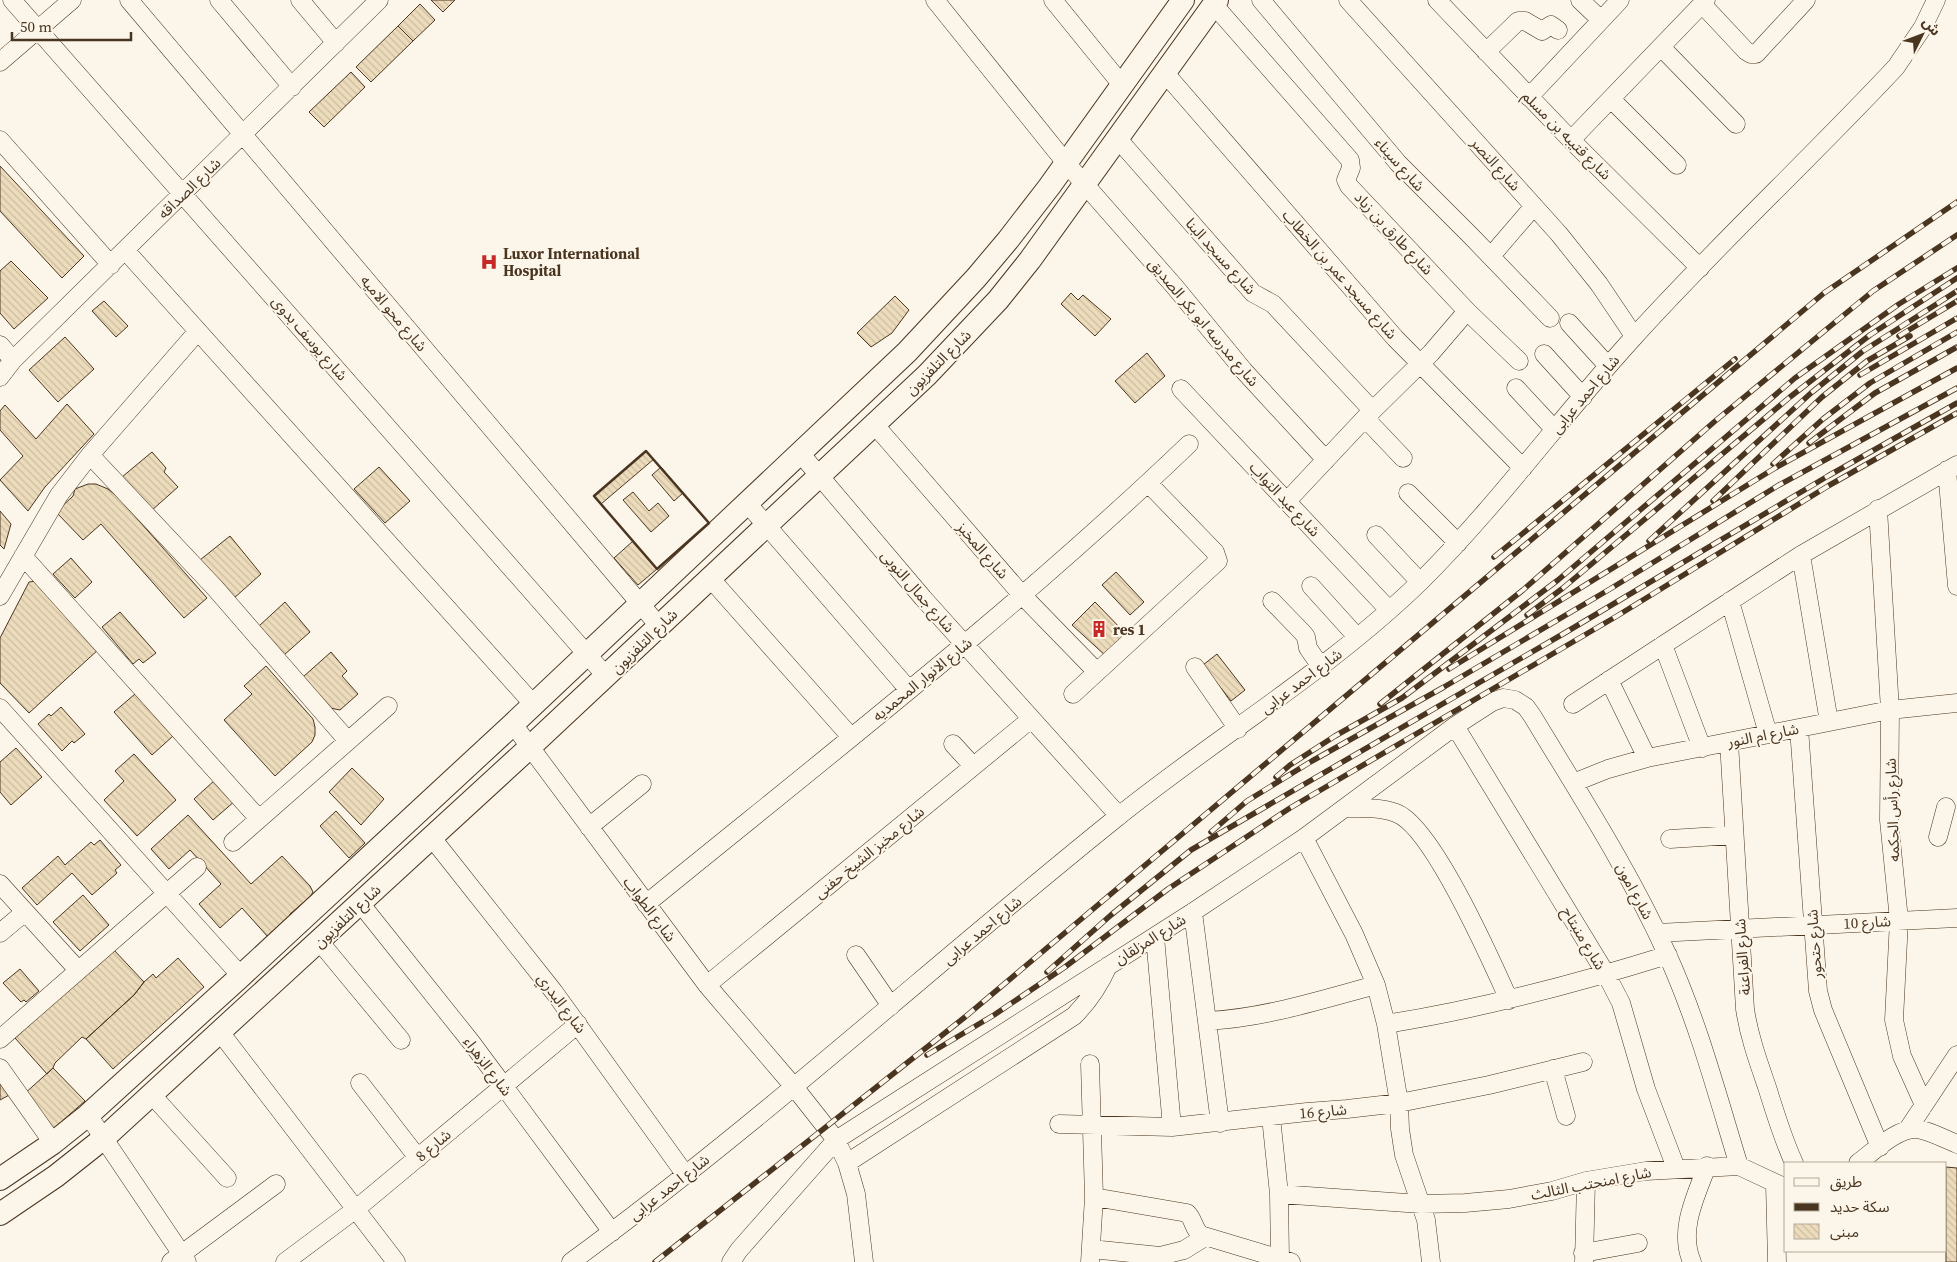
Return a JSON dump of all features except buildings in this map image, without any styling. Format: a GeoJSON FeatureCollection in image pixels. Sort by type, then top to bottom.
{"type":"FeatureCollection","features":[{"type":"Feature","properties":{"kind":"main road","name":"شارع التلفزيون"},"geometry":{"type":"LineString","coordinates":[[0,1214],[32,1194],[104,1138],[152,1095],[530,747],[927,375],[998,300],[1040,246],[1215,2]]}},
{"type":"Feature","properties":{"kind":"main road","name":"شارع التلفزيون"},"geometry":{"type":"LineString","coordinates":[[8,1175],[53,1144],[88,1115],[241,976],[534,705],[907,352],[997,253],[1122,84],[1175,4]]}},
{"type":"Feature","properties":{"kind":"main road"},"geometry":{"type":"LineString","coordinates":[[1084,137],[1103,157]]}},
{"type":"Feature","properties":{"kind":"main road"},"geometry":{"type":"LineString","coordinates":[[907,352],[927,375]]}},
{"type":"Feature","properties":{"kind":"main road"},"geometry":{"type":"LineString","coordinates":[[8,1175],[32,1194]]}},
{"type":"Feature","properties":{"kind":"street","name":"شارع يوسف بدوى"},"geometry":{"type":"LineString","coordinates":[[12,0],[606,676]]}},
{"type":"Feature","properties":{"kind":"street"},"geometry":{"type":"LineString","coordinates":[[0,62],[72,0]]}},
{"type":"Feature","properties":{"kind":"street","name":"شارع محو الاميه"},"geometry":{"type":"LineString","coordinates":[[130,0],[659,626]]}},
{"type":"Feature","properties":{"kind":"street"},"geometry":{"type":"LineString","coordinates":[[219,0],[292,87]]}},
{"type":"Feature","properties":{"kind":"street"},"geometry":{"type":"LineString","coordinates":[[300,0],[336,43]]}},
{"type":"Feature","properties":{"kind":"street","name":"شارع الصداقه"},"geometry":{"type":"LineString","coordinates":[[0,377],[13,360],[379,0]]}},
{"type":"Feature","properties":{"kind":"street","name":"شارع مدرسه ابو بكر الصديق"},"geometry":{"type":"LineString","coordinates":[[935,0],[1066,162],[1175,287],[1244,371],[1326,460]]}},
{"type":"Feature","properties":{"kind":"street"},"geometry":{"type":"LineString","coordinates":[[1053,0],[1122,84]]}},
{"type":"Feature","properties":{"kind":"street","name":"شارع سيناء"},"geometry":{"type":"LineString","coordinates":[[1261,0],[1398,163],[1550,318]]}},
{"type":"Feature","properties":{"kind":"street","name":"شارع النصر"},"geometry":{"type":"LineString","coordinates":[[1348,0],[1575,253],[1634,336]]}},
{"type":"Feature","properties":{"kind":"street","name":"شارع قتيبه بن مسلم"},"geometry":{"type":"LineString","coordinates":[[1437,0],[1571,140],[1700,268]]}},
{"type":"Feature","properties":{"kind":"street"},"geometry":{"type":"LineString","coordinates":[[1580,0],[1601,20]]}},
{"type":"Feature","properties":{"kind":"street"},"geometry":{"type":"LineString","coordinates":[[1529,97],[1620,0]]}},
{"type":"Feature","properties":{"kind":"street"},"geometry":{"type":"LineString","coordinates":[[1571,140],[1704,2],[1746,51],[1756,54],[1806,0]]}},
{"type":"Feature","properties":{"kind":"street","name":"شارع احمد عرابى"},"geometry":{"type":"LineString","coordinates":[[571,1262],[612,1232],[794,1088],[1119,816],[1321,667],[1420,582],[1458,543],[1634,336],[1896,67],[1923,27],[1936,0]]}},
{"type":"Feature","properties":{"kind":"street","name":"شارع طارق بن زياد"},"geometry":{"type":"LineString","coordinates":[[1215,2],[1350,160],[1351,168],[1346,180],[1349,186],[1467,311],[1519,361]]}},
{"type":"Feature","properties":{"kind":"street"},"geometry":{"type":"LineString","coordinates":[[1486,52],[1518,21],[1525,21],[1542,31],[1551,25],[1558,30]]}},
{"type":"Feature","properties":{"kind":"street"},"geometry":{"type":"LineString","coordinates":[[1661,47],[1736,124]]}},
{"type":"Feature","properties":{"kind":"street","name":"شارع مسجد عمر بن الخطاب"},"geometry":{"type":"LineString","coordinates":[[1164,72],[1373,313],[1420,364],[1523,468]]}},
{"type":"Feature","properties":{"kind":"street"},"geometry":{"type":"LineString","coordinates":[[1612,99],[1676,165]]}},
{"type":"Feature","properties":{"kind":"street","name":"شارع مسجد البنا"},"geometry":{"type":"LineString","coordinates":[[1117,138],[1253,293],[1272,304],[1369,414],[1403,458]]}},
{"type":"Feature","properties":{"kind":"street"},"geometry":{"type":"LineString","coordinates":[[0,140],[110,265]]}},
{"type":"Feature","properties":{"kind":"street"},"geometry":{"type":"LineString","coordinates":[[1491,256],[1534,206]]}},
{"type":"Feature","properties":{"kind":"street"},"geometry":{"type":"LineString","coordinates":[[125,250],[534,705]]}},
{"type":"Feature","properties":{"kind":"street"},"geometry":{"type":"LineString","coordinates":[[1287,501],[1369,414],[1442,341],[1467,311]]}},
{"type":"Feature","properties":{"kind":"street"},"geometry":{"type":"LineString","coordinates":[[1568,323],[1608,366]]}},
{"type":"Feature","properties":{"kind":"street"},"geometry":{"type":"LineString","coordinates":[[0,596],[59,495],[90,455],[198,331]]}},
{"type":"Feature","properties":{"kind":"street"},"geometry":{"type":"LineString","coordinates":[[0,345],[13,360]]}},
{"type":"Feature","properties":{"kind":"street"},"geometry":{"type":"LineString","coordinates":[[1544,354],[1583,397]]}},
{"type":"Feature","properties":{"kind":"street"},"geometry":{"type":"LineString","coordinates":[[1516,388],[1555,430]]}},
{"type":"Feature","properties":{"kind":"street","name":"شارع عبد التواب"},"geometry":{"type":"LineString","coordinates":[[1181,389],[1389,610]]}},
{"type":"Feature","properties":{"kind":"street","name":"شارع المخبز"},"geometry":{"type":"LineString","coordinates":[[874,424],[1022,595],[1097,672]]}},
{"type":"Feature","properties":{"kind":"street","name":"شارع الانوار المحمديه"},"geometry":{"type":"LineString","coordinates":[[646,904],[1022,595],[1189,444]]}},
{"type":"Feature","properties":{"kind":"street","name":"شارع جمال النوبى"},"geometry":{"type":"LineString","coordinates":[[800,453],[964,644],[1119,816]]}},
{"type":"Feature","properties":{"kind":"street"},"geometry":{"type":"LineString","coordinates":[[90,455],[214,588],[348,741]]}},
{"type":"Feature","properties":{"kind":"street"},"geometry":{"type":"LineString","coordinates":[[1573,704],[1801,555],[1952,468],[1957,586]]}},
{"type":"Feature","properties":{"kind":"street"},"geometry":{"type":"LineString","coordinates":[[1073,694],[1218,561],[1215,552],[1148,483]]}},
{"type":"Feature","properties":{"kind":"street"},"geometry":{"type":"LineString","coordinates":[[1408,494],[1458,543]]}},
{"type":"Feature","properties":{"kind":"street"},"geometry":{"type":"LineString","coordinates":[[747,503],[908,690]]}},
{"type":"Feature","properties":{"kind":"street","name":"شارع رأس الحكمه"},"geometry":{"type":"LineString","coordinates":[[1878,510],[1890,710],[1889,820],[1899,920],[1895,1000],[1896,1029],[1902,1056],[1924,1105]]}},
{"type":"Feature","properties":{"kind":"street"},"geometry":{"type":"LineString","coordinates":[[1376,535],[1420,582]]}},
{"type":"Feature","properties":{"kind":"street"},"geometry":{"type":"LineString","coordinates":[[1801,555],[1829,722]]}},
{"type":"Feature","properties":{"kind":"street"},"geometry":{"type":"LineString","coordinates":[[23,556],[259,819]]}},
{"type":"Feature","properties":{"kind":"street"},"geometry":{"type":"LineString","coordinates":[[710,578],[850,737]]}},
{"type":"Feature","properties":{"kind":"street"},"geometry":{"type":"LineString","coordinates":[[1311,586],[1357,637]]}},
{"type":"Feature","properties":{"kind":"street"},"geometry":{"type":"LineString","coordinates":[[1272,601],[1306,637],[1310,653],[1321,667]]}},
{"type":"Feature","properties":{"kind":"street"},"geometry":{"type":"LineString","coordinates":[[1730,601],[1768,734]]}},
{"type":"Feature","properties":{"kind":"street"},"geometry":{"type":"LineString","coordinates":[[1663,645],[1702,748]]}},
{"type":"Feature","properties":{"kind":"street"},"geometry":{"type":"LineString","coordinates":[[1195,667],[1238,728]]}},
{"type":"Feature","properties":{"kind":"street"},"geometry":{"type":"LineString","coordinates":[[1609,680],[1647,758]]}},
{"type":"Feature","properties":{"kind":"street","name":"شارع امون"},"geometry":{"type":"LineString","coordinates":[[1455,726],[1492,702],[1503,698],[1515,700],[1526,707],[1533,717],[1621,864],[1668,955],[1688,1003],[1739,1166]]}},
{"type":"Feature","properties":{"kind":"street","name":"شارع ام النور"},"geometry":{"type":"LineString","coordinates":[[1573,783],[1608,769],[1647,758],[1890,710],[1957,703]]}},
{"type":"Feature","properties":{"kind":"street"},"geometry":{"type":"LineString","coordinates":[[233,842],[388,706]]}},
{"type":"Feature","properties":{"kind":"street"},"geometry":{"type":"LineString","coordinates":[[0,708],[241,976]]}},
{"type":"Feature","properties":{"kind":"street","name":"شارع مخبز الشيخ حفنى"},"geometry":{"type":"LineString","coordinates":[[706,985],[1031,719]]}},
{"type":"Feature","properties":{"kind":"street","name":"شارع الطواب"},"geometry":{"type":"LineString","coordinates":[[513,724],[706,985],[836,1140],[847,1164],[856,1194],[864,1262]]}},
{"type":"Feature","properties":{"kind":"street","name":"شارع المزلقان"},"geometry":{"type":"LineString","coordinates":[[731,1262],[739,1250],[836,1140],[1193,912],[1304,838],[1455,726]]}},
{"type":"Feature","properties":{"kind":"street","name":"شارع منبتاح"},"geometry":{"type":"LineString","coordinates":[[1455,726],[1606,974],[1621,1003],[1646,1089],[1676,1168]]}},
{"type":"Feature","properties":{"kind":"street","name":"شارع حتحور"},"geometry":{"type":"LineString","coordinates":[[1798,728],[1815,972],[1818,991],[1823,1010],[1880,1147]]}},
{"type":"Feature","properties":{"kind":"street","name":"شارع الفراعنة"},"geometry":{"type":"LineString","coordinates":[[1729,742],[1745,1009],[1749,1032],[1782,1134],[1794,1162]]}},
{"type":"Feature","properties":{"kind":"street"},"geometry":{"type":"LineString","coordinates":[[953,744],[973,766]]}},
{"type":"Feature","properties":{"kind":"street"},"geometry":{"type":"LineString","coordinates":[[589,827],[642,784]]}},
{"type":"Feature","properties":{"kind":"street"},"geometry":{"type":"LineString","coordinates":[[1938,837],[1945,806]]}},
{"type":"Feature","properties":{"kind":"street"},"geometry":{"type":"LineString","coordinates":[[1346,808],[1376,809],[1396,813],[1412,824],[1444,871],[1471,918],[1509,1000]]}},
{"type":"Feature","properties":{"kind":"street"},"geometry":{"type":"LineString","coordinates":[[1670,839],[1734,835]]}},
{"type":"Feature","properties":{"kind":"street","name":"شارع البدري"},"geometry":{"type":"LineString","coordinates":[[432,838],[578,1024],[685,1174]]}},
{"type":"Feature","properties":{"kind":"street"},"geometry":{"type":"LineString","coordinates":[[1304,838],[1354,934],[1376,985],[1386,1024],[1400,1103],[1400,1129],[1404,1155],[1426,1220],[1431,1262]]}},
{"type":"Feature","properties":{"kind":"street"},"geometry":{"type":"LineString","coordinates":[[0,1039],[197,868]]}},
{"type":"Feature","properties":{"kind":"street"},"geometry":{"type":"LineString","coordinates":[[0,884],[78,970]]}},
{"type":"Feature","properties":{"kind":"street","name":"شارع الزهراء"},"geometry":{"type":"LineString","coordinates":[[360,903],[443,1006],[612,1232]]}},
{"type":"Feature","properties":{"kind":"street"},"geometry":{"type":"LineString","coordinates":[[0,933],[25,912]]}},
{"type":"Feature","properties":{"kind":"street"},"geometry":{"type":"LineString","coordinates":[[1193,912],[1220,1123]]}},
{"type":"Feature","properties":{"kind":"street","name":"شارع 10"},"geometry":{"type":"LineString","coordinates":[[1657,932],[1957,918]]}},
{"type":"Feature","properties":{"kind":"street"},"geometry":{"type":"LineString","coordinates":[[1154,937],[1172,1127]]}},
{"type":"Feature","properties":{"kind":"street"},"geometry":{"type":"LineString","coordinates":[[319,941],[401,1040]]}},
{"type":"Feature","properties":{"kind":"street"},"geometry":{"type":"LineString","coordinates":[[856,955],[891,1006]]}},
{"type":"Feature","properties":{"kind":"street"},"geometry":{"type":"LineString","coordinates":[[1386,1024],[1427,1018],[1509,1000],[1668,955]]}},
{"type":"Feature","properties":{"kind":"street"},"geometry":{"type":"LineString","coordinates":[[847,1164],[1074,1016],[1088,1002],[1100,985],[1108,966]]}},
{"type":"Feature","properties":{"kind":"street"},"geometry":{"type":"LineString","coordinates":[[1207,1021],[1231,1020],[1278,1012],[1376,985]]}},
{"type":"Feature","properties":{"kind":"street","name":"شارع 8"},"geometry":{"type":"LineString","coordinates":[[285,1262],[356,1209],[578,1024]]}},
{"type":"Feature","properties":{"kind":"street"},"geometry":{"type":"LineString","coordinates":[[220,1032],[396,1262]]}},
{"type":"Feature","properties":{"kind":"street"},"geometry":{"type":"LineString","coordinates":[[1908,1130],[1957,1055]]}},
{"type":"Feature","properties":{"kind":"street","name":"شارع 16"},"geometry":{"type":"LineString","coordinates":[[1060,1124],[1172,1127],[1400,1103],[1489,1085],[1583,1062]]}},
{"type":"Feature","properties":{"kind":"street"},"geometry":{"type":"LineString","coordinates":[[1090,1064],[1094,1197],[1090,1256],[1160,1256],[1184,1250],[1205,1237]]}},
{"type":"Feature","properties":{"kind":"street"},"geometry":{"type":"LineString","coordinates":[[0,1068],[53,1144]]}},
{"type":"Feature","properties":{"kind":"street"},"geometry":{"type":"LineString","coordinates":[[1553,1069],[1566,1116]]}},
{"type":"Feature","properties":{"kind":"street"},"geometry":{"type":"LineString","coordinates":[[360,1083],[418,1158]]}},
{"type":"Feature","properties":{"kind":"street"},"geometry":{"type":"LineString","coordinates":[[152,1095],[227,1178]]}},
{"type":"Feature","properties":{"kind":"street"},"geometry":{"type":"LineString","coordinates":[[88,1115],[180,1259],[276,1184]]}},
{"type":"Feature","properties":{"kind":"street"},"geometry":{"type":"LineString","coordinates":[[1094,1197],[1187,1213],[1191,1216],[1197,1232],[1205,1237],[1285,1261],[1271,1116]]}},
{"type":"Feature","properties":{"kind":"street"},"geometry":{"type":"LineString","coordinates":[[1859,1162],[1898,1133],[1908,1130],[1917,1129],[1957,1144]]}},
{"type":"Feature","properties":{"kind":"street"},"geometry":{"type":"LineString","coordinates":[[1692,1262],[1689,1256],[1686,1236],[1689,1216],[1707,1166]]}},
{"type":"Feature","properties":{"kind":"street","name":"شارع امنحتب الثالث"},"geometry":{"type":"LineString","coordinates":[[1279,1194],[1421,1204],[1465,1204],[1552,1191],[1586,1181],[1646,1171],[1707,1166],[1739,1166],[1780,1186]]}},
{"type":"Feature","properties":{"kind":"street"},"geometry":{"type":"LineString","coordinates":[[1586,1181],[1584,1257],[1638,1243]]}},
{"type":"Feature","properties":{"kind":"street"},"geometry":{"type":"LineString","coordinates":[[1777,1262],[1780,1186]]}},
{"type":"Feature","properties":{"kind":"railway"},"geometry":{"type":"LineString","coordinates":[[655,1262],[965,1017],[1824,293],[1957,202]]}},
{"type":"Feature","properties":{"kind":"railway"},"geometry":{"type":"LineString","coordinates":[[1380,704],[1523,590],[1714,422],[1873,291],[1957,235]]}},
{"type":"Feature","properties":{"kind":"railway"},"geometry":{"type":"LineString","coordinates":[[1276,777],[1290,765],[1335,736],[1402,698],[1558,580],[1795,378],[1899,304],[1957,268]]}},
{"type":"Feature","properties":{"kind":"railway"},"geometry":{"type":"LineString","coordinates":[[1527,615],[1563,588],[1790,397],[1870,335],[1957,278]]}},
{"type":"Feature","properties":{"kind":"railway"},"geometry":{"type":"LineString","coordinates":[[1649,541],[1811,393],[1863,351],[1957,291]]}},
{"type":"Feature","properties":{"kind":"railway"},"geometry":{"type":"LineString","coordinates":[[1899,336],[1957,301]]}},
{"type":"Feature","properties":{"kind":"railway"},"geometry":{"type":"LineString","coordinates":[[1860,375],[1957,318]]}},
{"type":"Feature","properties":{"kind":"railway"},"geometry":{"type":"LineString","coordinates":[[1773,464],[1823,419],[1870,383],[1957,332]]}},
{"type":"Feature","properties":{"kind":"railway"},"geometry":{"type":"LineString","coordinates":[[1713,501],[1822,397],[1867,361],[1910,336]]}},
{"type":"Feature","properties":{"kind":"railway"},"geometry":{"type":"LineString","coordinates":[[1809,443],[1875,393],[1957,347]]}},
{"type":"Feature","properties":{"kind":"railway"},"geometry":{"type":"LineString","coordinates":[[1494,557],[1735,359]]}},
{"type":"Feature","properties":{"kind":"railway"},"geometry":{"type":"LineString","coordinates":[[1449,669],[1775,468],[1957,368]]}},
{"type":"Feature","properties":{"kind":"railway"},"geometry":{"type":"LineString","coordinates":[[1211,832],[1247,801],[1312,761],[1444,687],[1610,589],[1779,485],[1957,388]]}},
{"type":"Feature","properties":{"kind":"railway"},"geometry":{"type":"LineString","coordinates":[[1047,972],[1111,915],[1191,850],[1568,631],[1828,476],[1957,403]]}},
{"type":"Feature","properties":{"kind":"railway"},"geometry":{"type":"LineString","coordinates":[[927,1055],[994,1015],[1065,967],[1168,889],[1290,808],[1617,616],[1828,486],[1957,413]]}},
{"type":"Feature","properties":{"kind":"wall"},"geometry":{"type":"LineString","coordinates":[[646,451],[709,523],[657,569],[594,496],[646,451]]}},
{"type":"Feature","properties":{"kind":"place","name":"Luxor International Hospital"},"geometry":{"type":"Point","coordinates":[489,262]}},
{"type":"Feature","properties":{"kind":"place","name":"res 1"},"geometry":{"type":"Point","coordinates":[1099,629]}}]}
